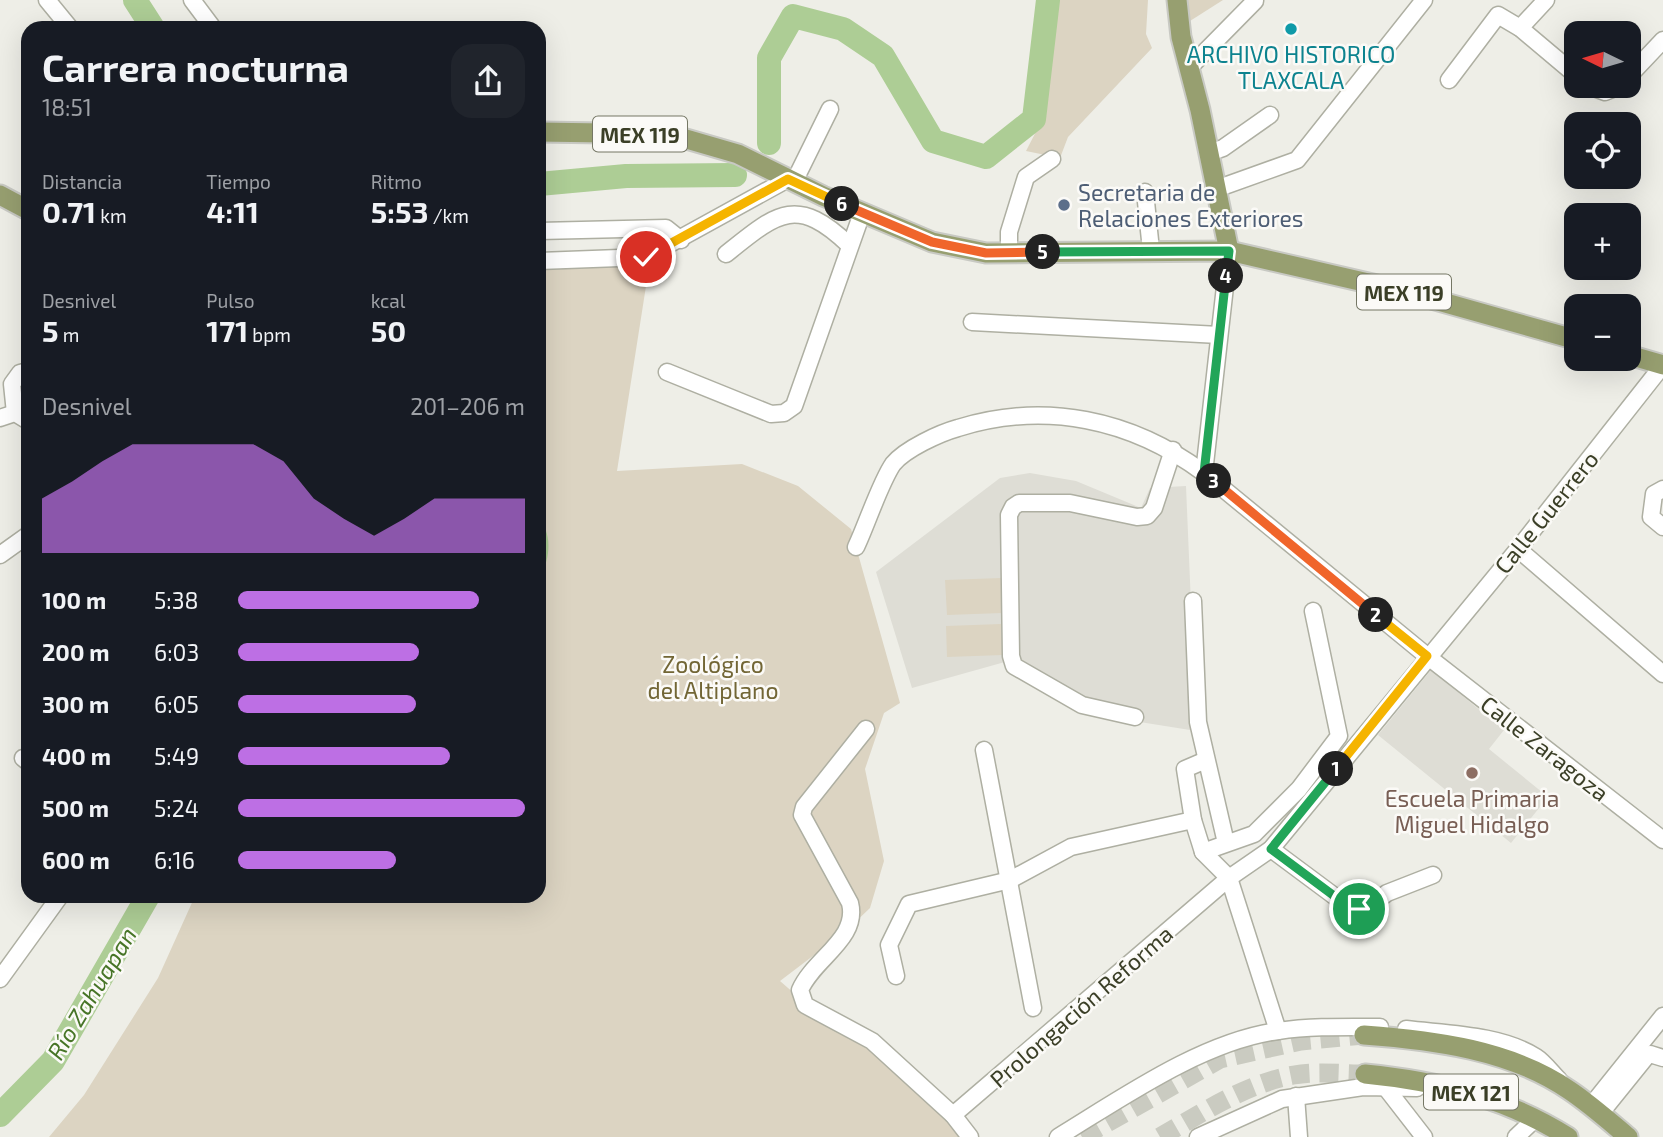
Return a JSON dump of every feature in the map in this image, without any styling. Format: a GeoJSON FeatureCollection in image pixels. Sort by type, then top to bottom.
{"type":"FeatureCollection","features":[{"type":"Feature","properties":{"kind":"main road"},"geometry":{"type":"LineString","coordinates":[[1177,0],[1181,37],[1229,251]]}},
{"type":"Feature","properties":{"kind":"main road","name":"MEX 119"},"geometry":{"type":"LineString","coordinates":[[546,132],[669,134],[738,155],[862,213],[932,242],[986,253],[1229,251],[1403,292],[1564,336]]}},
{"type":"Feature","properties":{"kind":"main road"},"geometry":{"type":"LineString","coordinates":[[0,195],[21,206]]}},
{"type":"Feature","properties":{"kind":"main road"},"geometry":{"type":"LineString","coordinates":[[1641,359],[1663,365]]}},
{"type":"Feature","properties":{"kind":"main road","name":"MEX 121"},"geometry":{"type":"LineString","coordinates":[[1364,1035],[1449,1045],[1513,1061],[1568,1089],[1628,1137]]}},
{"type":"Feature","properties":{"kind":"main road","name":"MEX 121"},"geometry":{"type":"LineString","coordinates":[[1379,1079],[1460,1088],[1535,1119],[1568,1137]]}},
{"type":"Feature","properties":{"kind":"street"},"geometry":{"type":"LineString","coordinates":[[47,0],[65,21]]}},
{"type":"Feature","properties":{"kind":"street"},"geometry":{"type":"LineString","coordinates":[[192,0],[208,21]]}},
{"type":"Feature","properties":{"kind":"street"},"geometry":{"type":"LineString","coordinates":[[1216,189],[1297,160],[1424,0]]}},
{"type":"Feature","properties":{"kind":"street"},"geometry":{"type":"LineString","coordinates":[[1520,28],[1546,0]]}},
{"type":"Feature","properties":{"kind":"street"},"geometry":{"type":"LineString","coordinates":[[1189,68],[1255,1]]}},
{"type":"Feature","properties":{"kind":"street"},"geometry":{"type":"LineString","coordinates":[[1449,80],[1492,19],[1498,15],[1520,28],[1564,65]]}},
{"type":"Feature","properties":{"kind":"street"},"geometry":{"type":"LineString","coordinates":[[1642,62],[1663,40]]}},
{"type":"Feature","properties":{"kind":"street"},"geometry":{"type":"LineString","coordinates":[[546,261],[646,257],[681,240],[791,180],[830,109]]}},
{"type":"Feature","properties":{"kind":"street"},"geometry":{"type":"LineString","coordinates":[[1209,153],[1223,148],[1270,115]]}},
{"type":"Feature","properties":{"kind":"street"},"geometry":{"type":"LineString","coordinates":[[1009,253],[1009,232],[1026,177],[1052,159]]}},
{"type":"Feature","properties":{"kind":"street"},"geometry":{"type":"LineString","coordinates":[[1145,192],[1151,250]]}},
{"type":"Feature","properties":{"kind":"street"},"geometry":{"type":"LineString","coordinates":[[667,372],[771,414],[784,413],[794,406],[862,213]]}},
{"type":"Feature","properties":{"kind":"street"},"geometry":{"type":"LineString","coordinates":[[726,254],[762,226],[784,215],[803,214],[830,226],[849,245]]}},
{"type":"Feature","properties":{"kind":"street"},"geometry":{"type":"LineString","coordinates":[[546,231],[666,228],[681,240]]}},
{"type":"Feature","properties":{"kind":"street"},"geometry":{"type":"LineString","coordinates":[[571,260],[572,230]]}},
{"type":"Feature","properties":{"kind":"street"},"geometry":{"type":"LineString","coordinates":[[1204,473],[1229,251]]}},
{"type":"Feature","properties":{"kind":"street"},"geometry":{"type":"LineString","coordinates":[[972,322],[1219,335]]}},
{"type":"Feature","properties":{"kind":"street","name":"Calle Guerrero"},"geometry":{"type":"LineString","coordinates":[[1271,849],[1427,656],[1518,549],[1663,365]]}},
{"type":"Feature","properties":{"kind":"street"},"geometry":{"type":"LineString","coordinates":[[14,417],[12,384],[21,373]]}},
{"type":"Feature","properties":{"kind":"street","name":"Calle Zaragoza"},"geometry":{"type":"LineString","coordinates":[[856,547],[894,463],[936,434],[995,417],[1074,416],[1173,450],[1427,656],[1663,840]]}},
{"type":"Feature","properties":{"kind":"street"},"geometry":{"type":"LineString","coordinates":[[1135,717],[1082,705],[1014,666],[1011,656],[1009,515],[1019,503],[1070,503],[1138,517],[1147,516],[1154,508],[1173,450]]}},
{"type":"Feature","properties":{"kind":"street"},"geometry":{"type":"LineString","coordinates":[[1663,489],[1654,494],[1651,517],[1663,527]]}},
{"type":"Feature","properties":{"kind":"street"},"geometry":{"type":"LineString","coordinates":[[0,555],[21,543]]}},
{"type":"Feature","properties":{"kind":"street"},"geometry":{"type":"LineString","coordinates":[[1518,549],[1663,674]]}},
{"type":"Feature","properties":{"kind":"street"},"geometry":{"type":"LineString","coordinates":[[1193,601],[1200,727],[1226,843]]}},
{"type":"Feature","properties":{"kind":"street"},"geometry":{"type":"LineString","coordinates":[[1203,852],[1254,834],[1299,789],[1339,736],[1313,611]]}},
{"type":"Feature","properties":{"kind":"street"},"geometry":{"type":"LineString","coordinates":[[866,729],[804,807],[804,823],[850,903],[853,917],[849,929],[806,975],[800,990],[805,1005],[872,1041],[953,1115],[970,1137]]}},
{"type":"Feature","properties":{"kind":"street"},"geometry":{"type":"LineString","coordinates":[[984,750],[1033,1008]]}},
{"type":"Feature","properties":{"kind":"street"},"geometry":{"type":"LineString","coordinates":[[1206,760],[1185,769],[1193,820],[1203,852],[1229,878],[1278,1031]]}},
{"type":"Feature","properties":{"kind":"street"},"geometry":{"type":"LineString","coordinates":[[896,976],[889,945],[909,904],[1010,880],[1071,847],[1193,820]]}},
{"type":"Feature","properties":{"kind":"street"},"geometry":{"type":"LineString","coordinates":[[1271,849],[1349,907],[1359,909],[1369,907],[1400,887],[1433,875]]}},
{"type":"Feature","properties":{"kind":"street","name":"Prolongación Reforma"},"geometry":{"type":"LineString","coordinates":[[953,1115],[1229,878],[1271,849]]}},
{"type":"Feature","properties":{"kind":"street"},"geometry":{"type":"LineString","coordinates":[[0,979],[55,903]]}},
{"type":"Feature","properties":{"kind":"street"},"geometry":{"type":"LineString","coordinates":[[1595,1111],[1663,1016]]}},
{"type":"Feature","properties":{"kind":"street"},"geometry":{"type":"LineString","coordinates":[[1058,1137],[1217,1049],[1278,1031],[1380,1027],[1459,1035],[1504,1045],[1536,1057],[1568,1089]]}},
{"type":"Feature","properties":{"kind":"street"},"geometry":{"type":"LineString","coordinates":[[1595,1111],[1650,1054],[1663,1058]]}},
{"type":"Feature","properties":{"kind":"street"},"geometry":{"type":"LineString","coordinates":[[1198,1137],[1271,1103],[1296,1096],[1363,1087],[1379,1079],[1423,1137]]}},
{"type":"Feature","properties":{"kind":"street"},"geometry":{"type":"LineString","coordinates":[[1296,1096],[1299,1137]]}},
{"type":"Feature","properties":{"kind":"street"},"geometry":{"type":"LineString","coordinates":[[1516,1137],[1535,1119]]}},
{"type":"Feature","properties":{"kind":"shaded area"},"geometry":{"type":"Polygon","coordinates":[[[1030,473],[1076,481],[1141,508],[1150,488],[1186,486],[1196,723],[1190,730],[1096,715],[1012,660],[912,688],[876,572],[1000,478],[1030,473]]]}},
{"type":"Feature","properties":{"kind":"shaded area"},"geometry":{"type":"Polygon","coordinates":[[[546,530],[548,541],[546,560],[546,530]]]}},
{"type":"Feature","properties":{"kind":"shaded area","name":"Escuela Primaria Miguel Hidalgo"},"geometry":{"type":"Polygon","coordinates":[[[1431,670],[1504,730],[1489,749],[1548,797],[1511,843],[1378,735],[1431,670]]]}},
{"type":"Feature","properties":{"kind":"green space"},"geometry":{"type":"Polygon","coordinates":[[[1052,0],[1148,0],[1146,34],[1152,48],[1068,137],[1060,158],[1026,151],[1041,122],[1046,36],[1052,28],[1052,0]]]}},
{"type":"Feature","properties":{"kind":"green space"},"geometry":{"type":"Polygon","coordinates":[[[1188,0],[1223,0],[1190,21],[1188,0]]]}},
{"type":"Feature","properties":{"kind":"green space","name":"Zoológico del Altiplano"},"geometry":{"type":"Polygon","coordinates":[[[546,264],[649,267],[617,471],[742,464],[798,486],[851,529],[900,703],[884,713],[865,769],[884,861],[870,908],[847,930],[780,981],[819,1015],[900,1068],[961,1137],[49,1137],[84,1095],[158,978],[192,903],[546,903],[546,264]]]}},
{"type":"Feature","properties":{"kind":"green space"},"geometry":{"type":"Polygon","coordinates":[[[1001,578],[1002,613],[947,615],[945,580],[1001,578]]]}},
{"type":"Feature","properties":{"kind":"green space"},"geometry":{"type":"Polygon","coordinates":[[[1001,624],[1003,655],[947,657],[946,626],[1001,624]]]}},
{"type":"Feature","properties":{"kind":"waterway","name":"Río Zahuapan"},"geometry":{"type":"LineString","coordinates":[[135,0],[148,21]]}},
{"type":"Feature","properties":{"kind":"waterway"},"geometry":{"type":"LineString","coordinates":[[769,143],[769,58],[793,16],[843,29],[883,56],[933,141],[986,157],[1034,119],[1048,0]]}},
{"type":"Feature","properties":{"kind":"waterway"},"geometry":{"type":"LineString","coordinates":[[546,183],[626,176],[735,175]]}},
{"type":"Feature","properties":{"kind":"waterway","name":"Río Zahuapan"},"geometry":{"type":"LineString","coordinates":[[0,1115],[53,1061],[144,903]]}},
{"type":"Feature","properties":{"kind":"tunnel"},"geometry":{"type":"LineString","coordinates":[[1082,1137],[1220,1059],[1301,1041],[1364,1035]]}},
{"type":"Feature","properties":{"kind":"tunnel"},"geometry":{"type":"LineString","coordinates":[[1160,1137],[1224,1100],[1276,1079],[1311,1073],[1365,1074]]}},
{"type":"Feature","properties":{"kind":"place","name":"ARCHIVO HISTORICO TLAXCALA"},"geometry":{"type":"Point","coordinates":[1291,29]}},
{"type":"Feature","properties":{"kind":"place","name":"Secretaria de Relaciones Exteriores"},"geometry":{"type":"Point","coordinates":[1064,205]}},
{"type":"Feature","properties":{"kind":"place","name":"Escuela Primaria Miguel Hidalgo"},"geometry":{"type":"Point","coordinates":[1472,773]}},
{"type":"Feature","properties":{"kind":"route"},"geometry":{"type":"LineString","coordinates":[[646,257],[788,179],[932,242],[986,253],[1229,251],[1204,473],[1427,656],[1271,849],[1349,907],[1359,909]]}}]}
